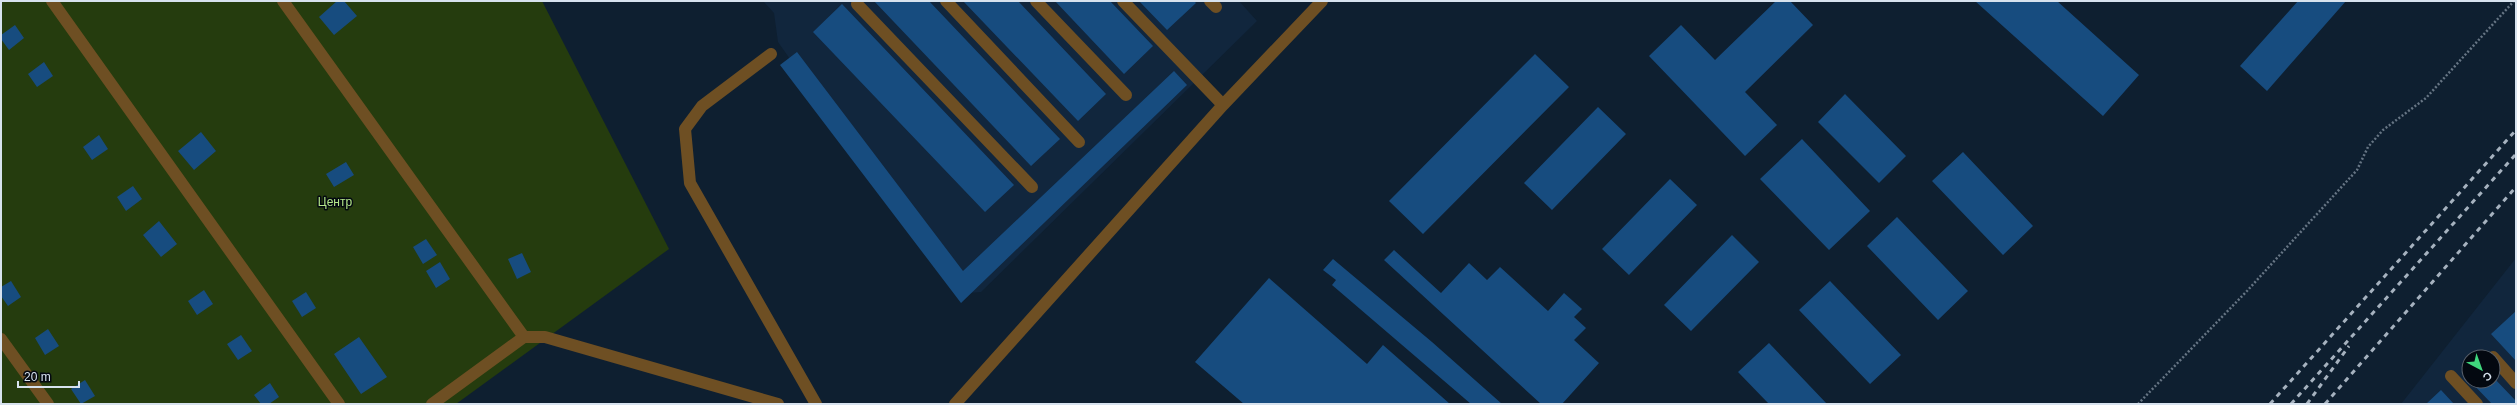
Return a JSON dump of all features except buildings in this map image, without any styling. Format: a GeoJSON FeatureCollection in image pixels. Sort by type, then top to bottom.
{"type":"FeatureCollection","features":[{"type":"Feature","properties":{"kind":"street"},"geometry":{"type":"LineString","coordinates":[[52,1],[339,404]]}},
{"type":"Feature","properties":{"kind":"street"},"geometry":{"type":"LineString","coordinates":[[283,1],[524,337]]}},
{"type":"Feature","properties":{"kind":"street"},"geometry":{"type":"LineString","coordinates":[[946,1],[1079,142]]}},
{"type":"Feature","properties":{"kind":"street"},"geometry":{"type":"LineString","coordinates":[[1036,1],[1126,95]]}},
{"type":"Feature","properties":{"kind":"street"},"geometry":{"type":"LineString","coordinates":[[1122,1],[1223,105]]}},
{"type":"Feature","properties":{"kind":"street"},"geometry":{"type":"LineString","coordinates":[[955,404],[1223,105],[1322,1]]}},
{"type":"Feature","properties":{"kind":"street"},"geometry":{"type":"LineString","coordinates":[[857,4],[1032,187]]}},
{"type":"Feature","properties":{"kind":"street"},"geometry":{"type":"LineString","coordinates":[[771,54],[702,106],[685,129],[690,183],[816,404]]}},
{"type":"Feature","properties":{"kind":"street"},"geometry":{"type":"LineString","coordinates":[[432,404],[524,337],[545,337],[778,404]]}},
{"type":"Feature","properties":{"kind":"street"},"geometry":{"type":"LineString","coordinates":[[1,339],[48,404]]}},
{"type":"Feature","properties":{"kind":"street"},"geometry":{"type":"LineString","coordinates":[[2501,366],[2516,383]]}},
{"type":"Feature","properties":{"kind":"street"},"geometry":{"type":"LineString","coordinates":[[2451,376],[2477,404]]}},
{"type":"Feature","properties":{"kind":"path"},"geometry":{"type":"LineString","coordinates":[[2138,404],[2247,291],[2357,170],[2368,147],[2383,130],[2426,98],[2514,1]]}},
{"type":"Feature","properties":{"kind":"shaded area"},"geometry":{"type":"Polygon","coordinates":[[[763,1],[1239,1],[1257,21],[981,292],[955,294],[778,42],[774,13],[763,1]]]}},
{"type":"Feature","properties":{"kind":"shaded area"},"geometry":{"type":"Polygon","coordinates":[[[2516,258],[2516,404],[2401,404],[2516,258]]]}},
{"type":"Feature","properties":{"kind":"green space","name":"Центр"},"geometry":{"type":"Polygon","coordinates":[[[1,1],[542,1],[669,249],[456,404],[1,404],[1,1]]]}},
{"type":"Feature","properties":{"kind":"railway"},"geometry":{"type":"LineString","coordinates":[[2270,404],[2516,130]]}},
{"type":"Feature","properties":{"kind":"railway"},"geometry":{"type":"LineString","coordinates":[[2291,404],[2516,154]]}},
{"type":"Feature","properties":{"kind":"railway"},"geometry":{"type":"LineString","coordinates":[[2325,404],[2516,187]]}},
{"type":"Feature","properties":{"kind":"railway"},"geometry":{"type":"LineString","coordinates":[[2307,404],[2349,346]]}}]}
